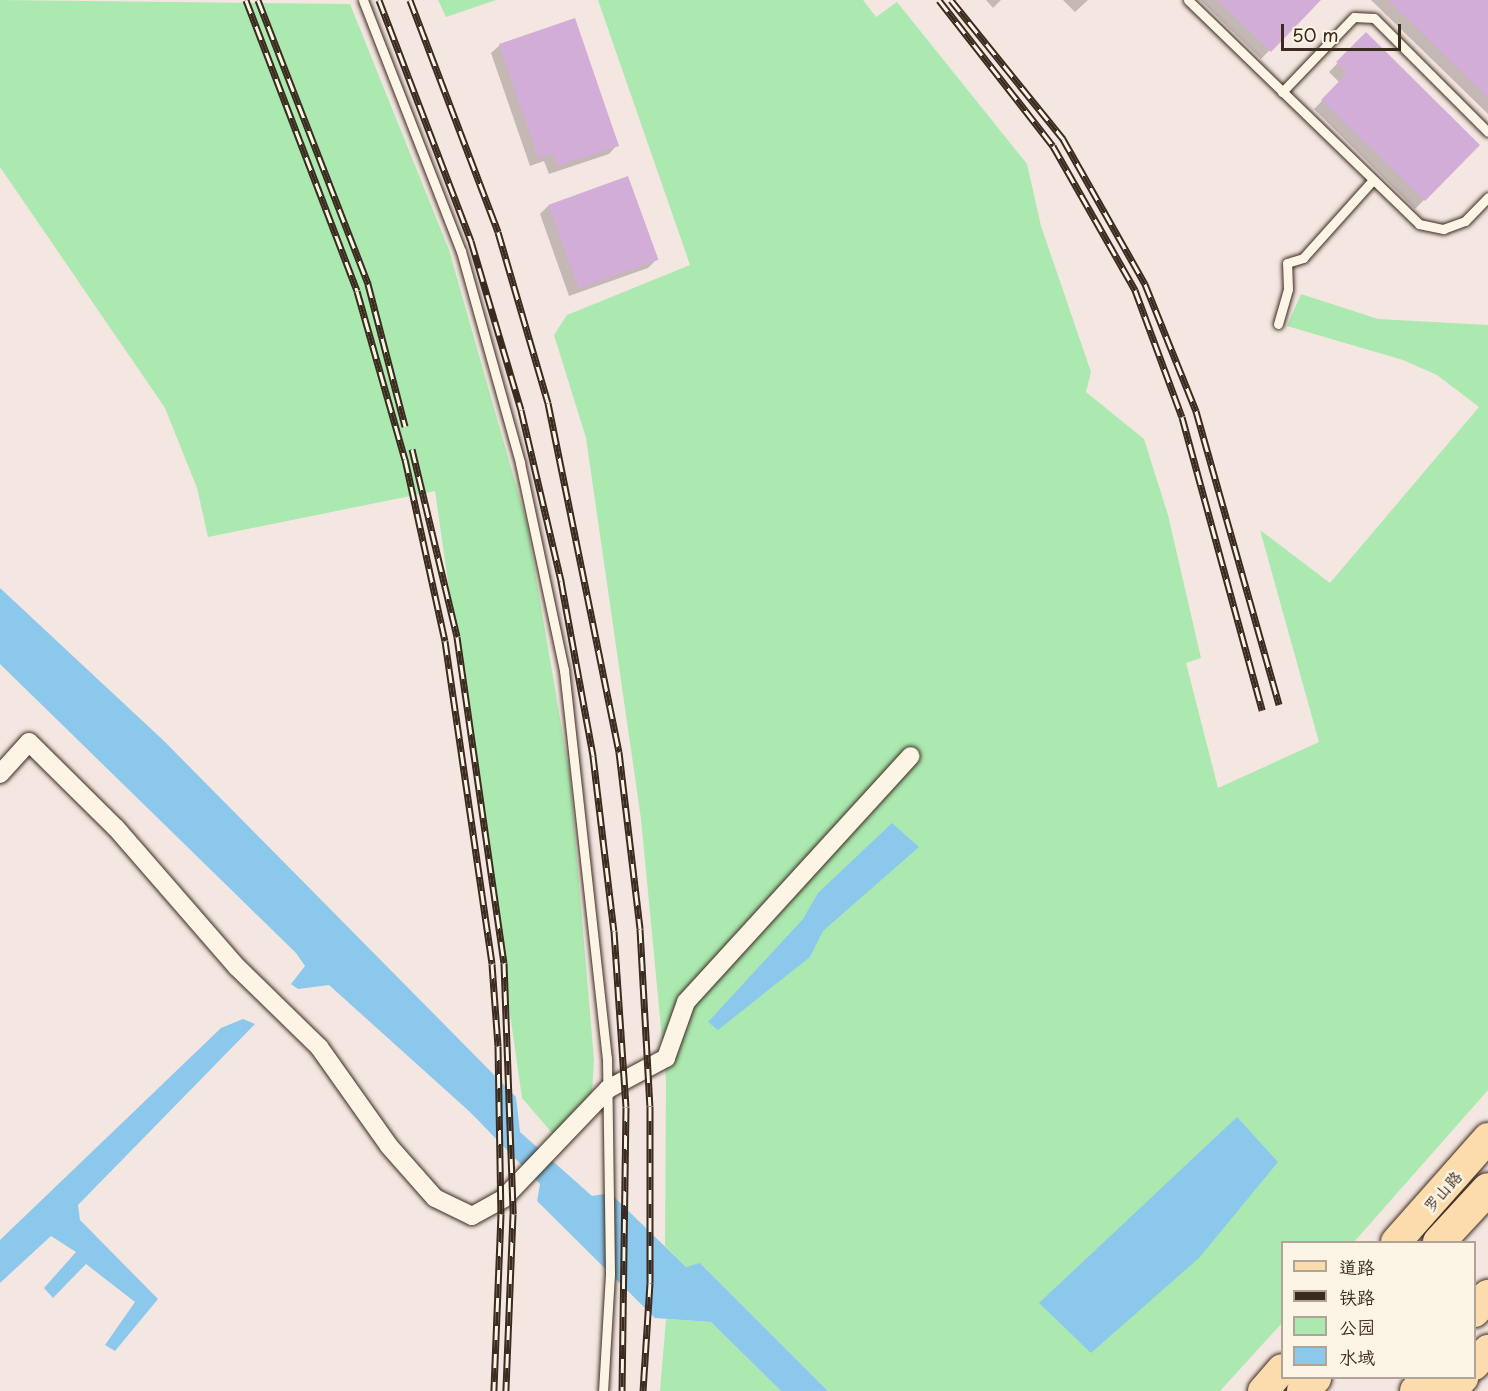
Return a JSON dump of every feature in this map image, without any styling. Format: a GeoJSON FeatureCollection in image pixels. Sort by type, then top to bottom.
{"type":"FeatureCollection","features":[{"type":"Feature","properties":{"kind":"highway"},"geometry":{"type":"LineString","coordinates":[[1440,1241],[1488,1189]]}},
{"type":"Feature","properties":{"kind":"highway"},"geometry":{"type":"LineString","coordinates":[[1476,1309],[1488,1296]]}},
{"type":"Feature","properties":{"kind":"highway"},"geometry":{"type":"LineString","coordinates":[[1476,1333],[1488,1322]]}},
{"type":"Feature","properties":{"kind":"highway"},"geometry":{"type":"LineString","coordinates":[[1303,1391],[1313,1379]]}},
{"type":"Feature","properties":{"kind":"highway"},"geometry":{"type":"LineString","coordinates":[[1403,1391],[1413,1379]]}},
{"type":"Feature","properties":{"kind":"highway"},"geometry":{"type":"LineString","coordinates":[[1416,1391],[1428,1379]]}},
{"type":"Feature","properties":{"kind":"main road","name":"罗山路"},"geometry":{"type":"LineString","coordinates":[[1397,1241],[1488,1138]]}},
{"type":"Feature","properties":{"kind":"main road"},"geometry":{"type":"LineString","coordinates":[[1476,1363],[1488,1350]]}},
{"type":"Feature","properties":{"kind":"main road"},"geometry":{"type":"LineString","coordinates":[[1263,1391],[1281,1370]]}},
{"type":"Feature","properties":{"kind":"main road"},"geometry":{"type":"LineString","coordinates":[[1451,1391],[1461,1379]]}},
{"type":"Feature","properties":{"kind":"street"},"geometry":{"type":"LineString","coordinates":[[0,774],[29,742],[116,828],[237,967],[319,1047],[389,1146],[443,1205],[462,1215],[481,1214],[527,1174],[608,1089],[666,1058],[686,1002],[911,756]]}},
{"type":"Feature","properties":{"kind":"lane"},"geometry":{"type":"LineString","coordinates":[[363,0],[461,251],[520,463],[564,670],[608,1089],[610,1274],[603,1391]]}},
{"type":"Feature","properties":{"kind":"lane"},"geometry":{"type":"LineString","coordinates":[[1188,0],[1372,181],[1419,224],[1443,229],[1465,220],[1488,197]]}},
{"type":"Feature","properties":{"kind":"lane"},"geometry":{"type":"LineString","coordinates":[[1282,92],[1354,17],[1374,18],[1488,132]]}},
{"type":"Feature","properties":{"kind":"lane"},"geometry":{"type":"LineString","coordinates":[[1278,324],[1288,289],[1287,263],[1303,258],[1372,181]]}},
{"type":"Feature","properties":{"kind":"green space"},"geometry":{"type":"Polygon","coordinates":[[[0,0],[350,4],[449,250],[527,524],[570,777],[594,1060],[592,1094],[553,1134],[522,1098],[435,491],[208,537],[197,488],[165,408],[0,167],[0,0]]]}},
{"type":"Feature","properties":{"kind":"green space"},"geometry":{"type":"Polygon","coordinates":[[[438,0],[496,0],[446,17],[438,0]]]}},
{"type":"Feature","properties":{"kind":"green space"},"geometry":{"type":"Polygon","coordinates":[[[598,0],[863,0],[876,17],[897,2],[1027,164],[1041,226],[1091,372],[1086,392],[1144,439],[1168,515],[1201,658],[1186,663],[1218,788],[1319,742],[1260,530],[1330,583],[1479,407],[1437,375],[1403,360],[1287,326],[1301,294],[1378,319],[1488,325],[1488,1090],[1355,1241],[1281,1241],[1281,1324],[1220,1391],[828,1391],[701,1264],[686,1267],[665,1246],[666,1080],[641,819],[586,438],[554,335],[567,315],[690,265],[598,0]]]}},
{"type":"Feature","properties":{"kind":"green space"},"geometry":{"type":"Polygon","coordinates":[[[666,1319],[711,1322],[781,1391],[660,1391],[666,1319]]]}},
{"type":"Feature","properties":{"kind":"water"},"geometry":{"type":"Polygon","coordinates":[[[0,588],[164,741],[516,1097],[520,1132],[592,1196],[610,1193],[686,1267],[700,1263],[828,1391],[781,1391],[711,1322],[655,1318],[537,1201],[540,1184],[470,1112],[329,985],[298,989],[291,984],[305,966],[296,953],[0,664],[0,588]]]}},
{"type":"Feature","properties":{"kind":"water"},"geometry":{"type":"Polygon","coordinates":[[[892,823],[919,847],[823,931],[810,957],[718,1030],[708,1022],[803,919],[818,893],[892,823]]]}},
{"type":"Feature","properties":{"kind":"water"},"geometry":{"type":"Polygon","coordinates":[[[243,1019],[255,1024],[78,1205],[80,1220],[158,1299],[115,1351],[105,1345],[135,1302],[86,1264],[53,1298],[44,1288],[76,1252],[51,1236],[0,1283],[0,1240],[221,1028],[243,1019]]]}},
{"type":"Feature","properties":{"kind":"water"},"geometry":{"type":"Polygon","coordinates":[[[1237,1117],[1278,1162],[1199,1258],[1091,1353],[1039,1303],[1237,1117]]]}},
{"type":"Feature","properties":{"kind":"building"},"geometry":{"type":"Polygon","coordinates":[[[1217,0],[1321,0],[1271,52],[1217,0]]]}},
{"type":"Feature","properties":{"kind":"building"},"geometry":{"type":"Polygon","coordinates":[[[1388,0],[1488,0],[1488,98],[1388,0]]]}},
{"type":"Feature","properties":{"kind":"building"},"geometry":{"type":"Polygon","coordinates":[[[575,18],[619,146],[557,166],[553,154],[538,158],[499,44],[575,18]]]}},
{"type":"Feature","properties":{"kind":"building"},"geometry":{"type":"Polygon","coordinates":[[[1366,32],[1480,145],[1425,201],[1321,100],[1347,73],[1336,62],[1366,32]]]}},
{"type":"Feature","properties":{"kind":"building"},"geometry":{"type":"Polygon","coordinates":[[[628,176],[658,260],[579,289],[548,205],[628,176]]]}},
{"type":"Feature","properties":{"kind":"railway"},"geometry":{"type":"LineString","coordinates":[[246,0],[357,291],[405,459],[445,641],[492,964],[498,1046],[501,1214],[494,1391]]}},
{"type":"Feature","properties":{"kind":"railway"},"geometry":{"type":"LineString","coordinates":[[258,0],[368,284],[405,426]]}},
{"type":"Feature","properties":{"kind":"railway"},"geometry":{"type":"LineString","coordinates":[[379,0],[471,241],[521,410],[561,581],[593,756],[614,931],[626,1107],[622,1391]]}},
{"type":"Feature","properties":{"kind":"railway"},"geometry":{"type":"LineString","coordinates":[[410,0],[498,232],[548,403],[619,752],[640,929],[650,1106],[650,1283],[643,1391]]}},
{"type":"Feature","properties":{"kind":"railway"},"geometry":{"type":"LineString","coordinates":[[939,0],[1053,146],[1135,290],[1182,417],[1262,710]]}},
{"type":"Feature","properties":{"kind":"railway"},"geometry":{"type":"LineString","coordinates":[[951,0],[1063,139],[1145,284],[1196,411],[1279,704]]}},
{"type":"Feature","properties":{"kind":"railway"},"geometry":{"type":"LineString","coordinates":[[412,449],[457,637],[504,963],[513,1214],[506,1391]]}}]}
